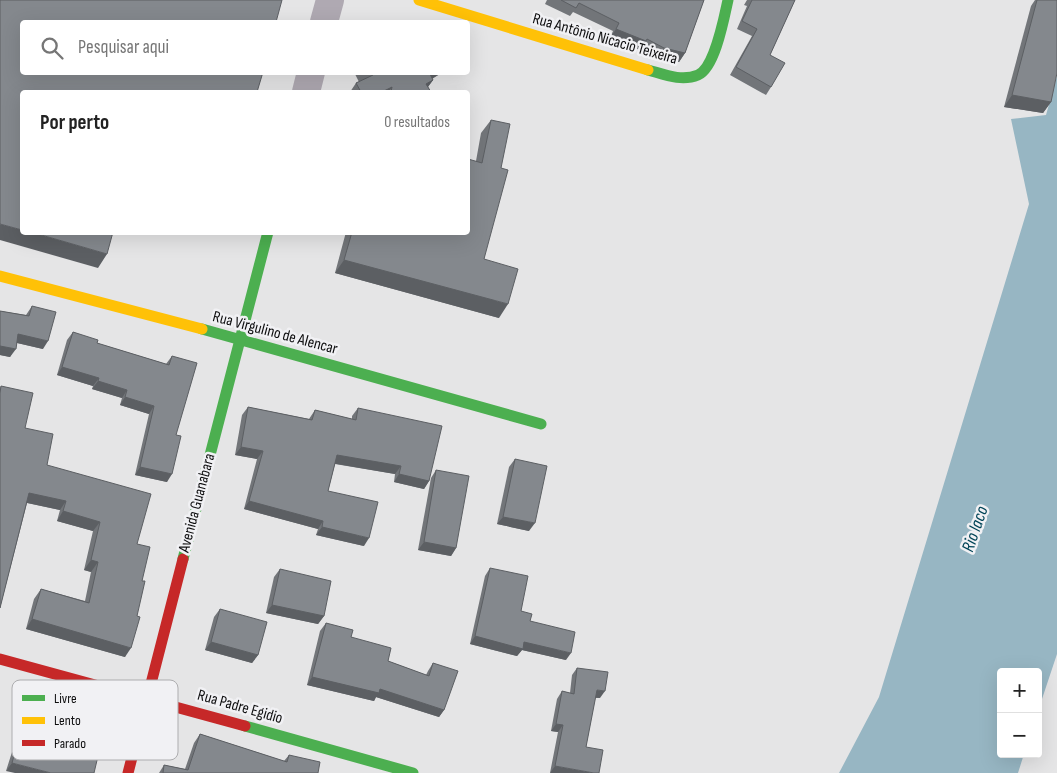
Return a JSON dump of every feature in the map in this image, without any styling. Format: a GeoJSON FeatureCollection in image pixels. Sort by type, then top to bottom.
{"type":"FeatureCollection","features":[{"type":"Feature","properties":{"kind":"street"},"geometry":{"type":"LineString","coordinates":[[325,20],[330,0]]}},
{"type":"Feature","properties":{"kind":"street","name":"Rua Antônio Nicacio Teixeira"},"geometry":{"type":"LineString","coordinates":[[419,0],[672,78],[687,78],[698,75],[705,70],[713,51],[728,0]]}},
{"type":"Feature","properties":{"kind":"street"},"geometry":{"type":"LineString","coordinates":[[306,90],[310,75]]}},
{"type":"Feature","properties":{"kind":"street","name":"Avenida Guanabara"},"geometry":{"type":"LineString","coordinates":[[152,680],[267,235]]}},
{"type":"Feature","properties":{"kind":"street","name":"Rua Virgulino de Alencar"},"geometry":{"type":"LineString","coordinates":[[0,276],[240,339],[541,424]]}},
{"type":"Feature","properties":{"kind":"street","name":"Rua Padre Egidio"},"geometry":{"type":"LineString","coordinates":[[0,659],[79,680]]}},
{"type":"Feature","properties":{"kind":"street","name":"Rua Padre Egidio"},"geometry":{"type":"LineString","coordinates":[[178,707],[413,773]]}},
{"type":"Feature","properties":{"kind":"street","name":"Avenida Guanabara"},"geometry":{"type":"LineString","coordinates":[[128,773],[131,760]]}},
{"type":"Feature","properties":{"kind":"water","name":"Rio Iaco"},"geometry":{"type":"Polygon","coordinates":[[[1057,76],[1057,654],[1042,699],[1042,668],[997,668],[997,758],[1023,758],[1018,773],[839,773],[879,697],[1029,204],[1011,119],[1046,115],[1057,76]]]}},
{"type":"Feature","properties":{"kind":"building"},"geometry":{"type":"Polygon","coordinates":[[[0,0],[282,0],[277,20],[20,20],[20,75],[262,75],[258,90],[20,90],[20,229],[0,224],[0,0]]]}},
{"type":"Feature","properties":{"kind":"building"},"geometry":{"type":"Polygon","coordinates":[[[561,0],[704,0],[685,53],[664,48],[647,39],[646,41],[616,29],[619,23],[579,3],[576,8],[561,0]]]}},
{"type":"Feature","properties":{"kind":"building"},"geometry":{"type":"Polygon","coordinates":[[[752,0],[795,0],[770,55],[785,63],[771,87],[736,67],[757,29],[742,21],[752,0]]]}},
{"type":"Feature","properties":{"kind":"building"},"geometry":{"type":"Polygon","coordinates":[[[1037,0],[1057,0],[1057,73],[1051,102],[1012,95],[1037,0]]]}},
{"type":"Feature","properties":{"kind":"building"},"geometry":{"type":"Polygon","coordinates":[[[373,75],[430,75],[433,80],[426,84],[430,90],[391,90],[392,87],[386,90],[360,90],[356,83],[373,75]]]}},
{"type":"Feature","properties":{"kind":"building"},"geometry":{"type":"Polygon","coordinates":[[[491,120],[510,124],[501,168],[508,170],[484,259],[518,269],[508,304],[344,260],[351,235],[470,235],[470,160],[482,163],[491,120]]]}},
{"type":"Feature","properties":{"kind":"building"},"geometry":{"type":"Polygon","coordinates":[[[41,235],[112,235],[107,254],[41,235]]]}},
{"type":"Feature","properties":{"kind":"building"},"geometry":{"type":"Polygon","coordinates":[[[32,306],[56,312],[48,341],[18,334],[16,349],[0,346],[0,311],[29,316],[32,306]]]}},
{"type":"Feature","properties":{"kind":"building"},"geometry":{"type":"Polygon","coordinates":[[[73,332],[98,340],[97,343],[169,365],[172,356],[197,363],[176,435],[181,436],[172,474],[140,467],[154,406],[125,397],[127,390],[98,381],[99,378],[62,367],[73,332]]]}},
{"type":"Feature","properties":{"kind":"building"},"geometry":{"type":"Polygon","coordinates":[[[1,386],[33,393],[25,428],[53,434],[47,465],[151,494],[137,544],[150,547],[142,581],[145,581],[137,616],[140,617],[131,648],[32,619],[41,589],[89,603],[98,562],[91,560],[100,522],[63,511],[66,501],[29,493],[0,608],[1,386]]]}},
{"type":"Feature","properties":{"kind":"building"},"geometry":{"type":"Polygon","coordinates":[[[248,407],[312,420],[315,410],[356,420],[358,408],[442,426],[429,481],[399,474],[401,466],[337,455],[328,491],[378,502],[369,538],[322,527],[323,521],[249,501],[263,451],[241,447],[248,407]]]}},
{"type":"Feature","properties":{"kind":"building"},"geometry":{"type":"Polygon","coordinates":[[[515,459],[547,466],[535,523],[503,517],[515,459]]]}},
{"type":"Feature","properties":{"kind":"building"},"geometry":{"type":"Polygon","coordinates":[[[436,470],[469,476],[456,548],[424,542],[436,470]]]}},
{"type":"Feature","properties":{"kind":"building"},"geometry":{"type":"Polygon","coordinates":[[[490,568],[528,576],[521,611],[532,614],[530,621],[575,632],[571,653],[524,642],[523,649],[475,636],[490,568]]]}},
{"type":"Feature","properties":{"kind":"building"},"geometry":{"type":"Polygon","coordinates":[[[280,569],[331,581],[324,616],[272,605],[280,569]]]}},
{"type":"Feature","properties":{"kind":"building"},"geometry":{"type":"Polygon","coordinates":[[[220,609],[267,622],[258,655],[211,642],[220,609]]]}},
{"type":"Feature","properties":{"kind":"building"},"geometry":{"type":"Polygon","coordinates":[[[326,623],[353,630],[351,637],[391,648],[388,661],[429,676],[433,663],[458,671],[444,710],[380,689],[379,693],[312,677],[326,623]]]}},
{"type":"Feature","properties":{"kind":"building"},"geometry":{"type":"Polygon","coordinates":[[[577,668],[608,672],[605,691],[597,690],[586,747],[603,750],[599,773],[555,766],[563,725],[556,724],[562,691],[574,694],[577,668]]]}},
{"type":"Feature","properties":{"kind":"building"},"geometry":{"type":"Polygon","coordinates":[[[200,734],[287,762],[289,755],[320,762],[318,773],[163,773],[164,765],[188,770],[200,734]]]}},
{"type":"Feature","properties":{"kind":"building"},"geometry":{"type":"Polygon","coordinates":[[[13,760],[97,760],[94,773],[51,773],[12,763],[13,760]]]}},
{"type":"Feature","properties":{"kind":"traffic: fast"},"geometry":{"type":"LineString","coordinates":[[648,70],[672,77],[685,78],[698,75],[704,71],[718,42],[728,0]]}},
{"type":"Feature","properties":{"kind":"traffic: fast"},"geometry":{"type":"LineString","coordinates":[[183,559],[267,235]]}},
{"type":"Feature","properties":{"kind":"traffic: fast"},"geometry":{"type":"LineString","coordinates":[[202,329],[541,424]]}},
{"type":"Feature","properties":{"kind":"traffic: fast"},"geometry":{"type":"LineString","coordinates":[[245,726],[413,773]]}},
{"type":"Feature","properties":{"kind":"traffic: slow"},"geometry":{"type":"LineString","coordinates":[[419,0],[648,70]]}},
{"type":"Feature","properties":{"kind":"traffic: slow"},"geometry":{"type":"LineString","coordinates":[[0,276],[202,329]]}},
{"type":"Feature","properties":{"kind":"traffic: jam"},"geometry":{"type":"LineString","coordinates":[[152,680],[183,559]]}},
{"type":"Feature","properties":{"kind":"traffic: jam"},"geometry":{"type":"LineString","coordinates":[[0,659],[77,680]]}},
{"type":"Feature","properties":{"kind":"traffic: jam"},"geometry":{"type":"LineString","coordinates":[[178,708],[245,726]]}},
{"type":"Feature","properties":{"kind":"traffic: jam"},"geometry":{"type":"LineString","coordinates":[[128,773],[131,760]]}}]}
